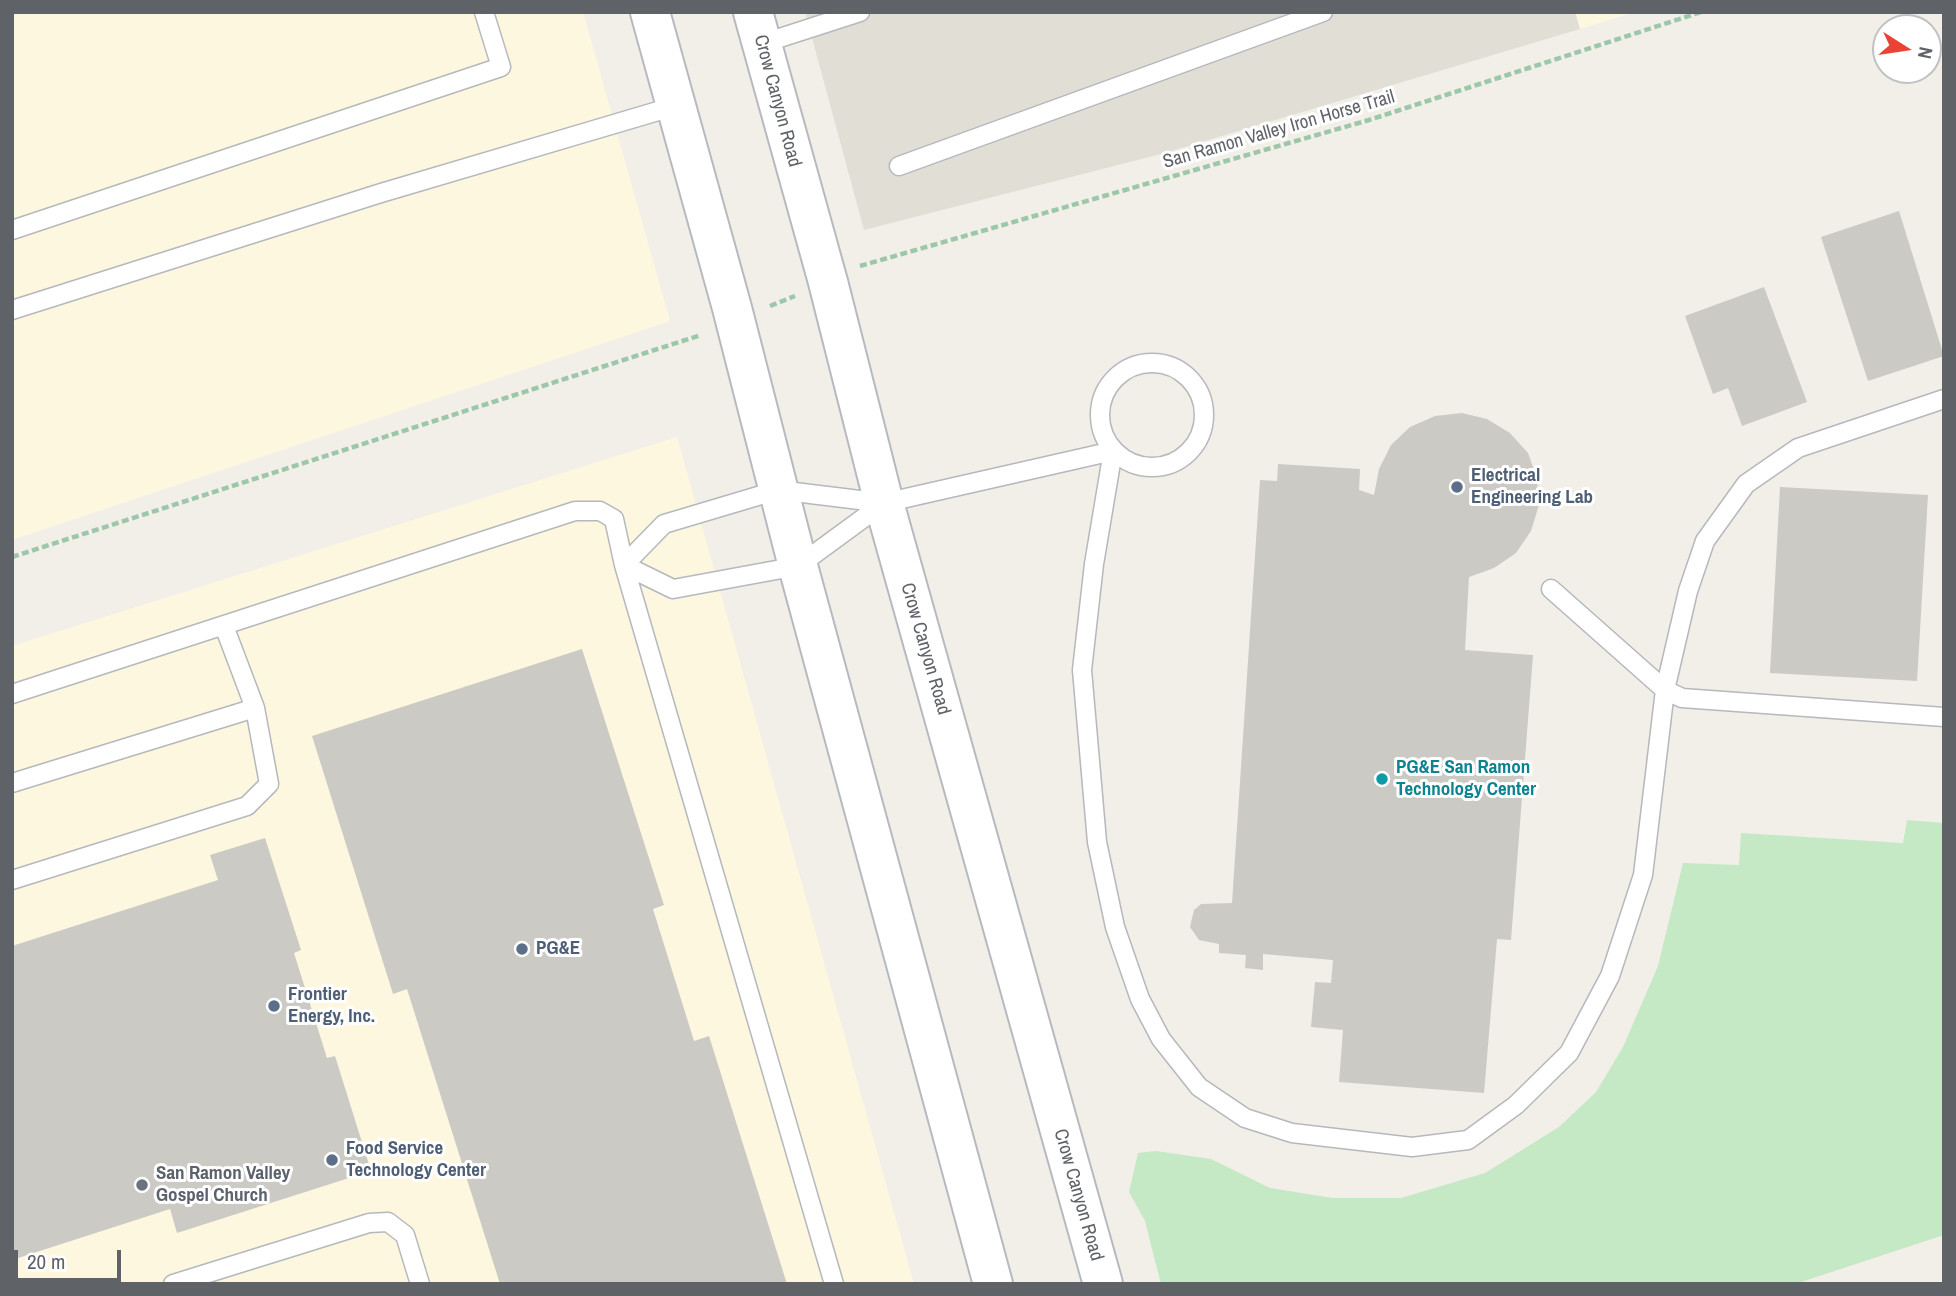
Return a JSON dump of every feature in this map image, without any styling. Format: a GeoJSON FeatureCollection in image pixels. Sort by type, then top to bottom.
{"type":"FeatureCollection","features":[{"type":"Feature","properties":{"kind":"main road"},"geometry":{"type":"LineString","coordinates":[[650,12],[993,1284]]}},
{"type":"Feature","properties":{"kind":"main road","name":"Crow Canyon Road"},"geometry":{"type":"LineString","coordinates":[[757,28],[828,282],[884,503],[1103,1284]]}},
{"type":"Feature","properties":{"kind":"lane"},"geometry":{"type":"LineString","coordinates":[[12,230],[501,67],[484,12]]}},
{"type":"Feature","properties":{"kind":"lane"},"geometry":{"type":"LineString","coordinates":[[757,28],[860,12]]}},
{"type":"Feature","properties":{"kind":"lane"},"geometry":{"type":"LineString","coordinates":[[898,166],[1323,12]]}},
{"type":"Feature","properties":{"kind":"lane"},"geometry":{"type":"LineString","coordinates":[[12,310],[381,193],[674,106]]}},
{"type":"Feature","properties":{"kind":"lane"},"geometry":{"type":"LineString","coordinates":[[624,565],[664,524],[779,490],[884,503],[1113,452],[1128,462],[1144,467],[1162,467],[1178,460],[1192,449],[1201,434],[1204,416],[1202,399],[1195,384],[1168,364],[1152,362],[1135,365],[1120,373],[1107,386],[1101,402],[1099,420],[1104,437],[1113,452],[1094,564],[1082,670],[1097,842],[1115,927],[1140,999],[1156,1029],[1199,1087],[1244,1118],[1292,1133],[1346,1142],[1412,1147],[1468,1140],[1517,1105],[1569,1053],[1610,976],[1643,875],[1665,690],[1688,591],[1705,541],[1746,484],[1798,448],[1944,399]]}},
{"type":"Feature","properties":{"kind":"lane"},"geometry":{"type":"LineString","coordinates":[[624,565],[673,589],[798,566],[884,503]]}},
{"type":"Feature","properties":{"kind":"lane"},"geometry":{"type":"LineString","coordinates":[[12,694],[575,510],[600,512],[614,519],[624,565],[834,1284]]}},
{"type":"Feature","properties":{"kind":"lane"},"geometry":{"type":"LineString","coordinates":[[1551,589],[1665,690],[1682,698],[1944,717]]}},
{"type":"Feature","properties":{"kind":"lane"},"geometry":{"type":"LineString","coordinates":[[12,880],[247,806],[269,784],[255,708],[224,626]]}},
{"type":"Feature","properties":{"kind":"lane"},"geometry":{"type":"LineString","coordinates":[[12,783],[255,708]]}},
{"type":"Feature","properties":{"kind":"lane"},"geometry":{"type":"LineString","coordinates":[[173,1284],[378,1222],[388,1222],[405,1235],[420,1284]]}},
{"type":"Feature","properties":{"kind":"path","name":"San Ramon Valley Iron Horse Trail"},"geometry":{"type":"LineString","coordinates":[[12,557],[675,346],[863,265],[1369,120],[1700,12]]}},
{"type":"Feature","properties":{"kind":"shaded area"},"geometry":{"type":"Polygon","coordinates":[[[12,12],[583,12],[670,321],[12,540],[12,12]]]}},
{"type":"Feature","properties":{"kind":"shaded area"},"geometry":{"type":"Polygon","coordinates":[[[805,12],[1575,12],[1580,29],[1165,153],[864,230],[805,12]]]}},
{"type":"Feature","properties":{"kind":"shaded area"},"geometry":{"type":"Polygon","coordinates":[[[1575,12],[1635,12],[1580,29],[1575,12]]]}},
{"type":"Feature","properties":{"kind":"shaded area"},"geometry":{"type":"Polygon","coordinates":[[[677,437],[914,1284],[12,1284],[12,646],[677,437]]]}},
{"type":"Feature","properties":{"kind":"green space"},"geometry":{"type":"Polygon","coordinates":[[[1907,820],[1944,823],[1944,1235],[1795,1284],[1161,1284],[1145,1221],[1129,1192],[1138,1153],[1156,1151],[1211,1159],[1270,1188],[1333,1198],[1401,1198],[1485,1173],[1559,1127],[1596,1092],[1623,1047],[1658,966],[1683,863],[1739,865],[1741,833],[1903,843],[1907,820]]]}},
{"type":"Feature","properties":{"kind":"building"},"geometry":{"type":"Polygon","coordinates":[[[1899,211],[1944,356],[1868,381],[1821,237],[1899,211]]]}},
{"type":"Feature","properties":{"kind":"building"},"geometry":{"type":"Polygon","coordinates":[[[1764,287],[1807,402],[1742,426],[1728,388],[1713,394],[1685,316],[1764,287]]]}},
{"type":"Feature","properties":{"kind":"building","name":"PG&E San Ramon Technology Center"},"geometry":{"type":"Polygon","coordinates":[[[1462,413],[1487,419],[1510,433],[1528,453],[1537,478],[1539,505],[1531,531],[1516,553],[1494,568],[1469,577],[1465,650],[1533,655],[1511,940],[1497,939],[1484,1093],[1339,1082],[1343,1030],[1311,1027],[1315,982],[1331,983],[1333,960],[1263,954],[1263,970],[1245,968],[1246,955],[1219,953],[1219,944],[1199,940],[1190,927],[1194,910],[1201,904],[1232,903],[1260,480],[1277,481],[1278,464],[1360,469],[1359,490],[1374,495],[1379,469],[1391,445],[1410,427],[1435,416],[1462,413]]]}},
{"type":"Feature","properties":{"kind":"building"},"geometry":{"type":"Polygon","coordinates":[[[1780,487],[1928,495],[1917,681],[1770,673],[1780,487]]]}},
{"type":"Feature","properties":{"kind":"building","name":"PG&E"},"geometry":{"type":"Polygon","coordinates":[[[582,649],[664,905],[653,909],[694,1041],[709,1036],[787,1284],[500,1284],[407,989],[393,994],[312,736],[582,649]]]}},
{"type":"Feature","properties":{"kind":"building"},"geometry":{"type":"Polygon","coordinates":[[[265,838],[301,950],[294,953],[327,1058],[335,1056],[371,1171],[177,1233],[170,1209],[12,1260],[12,946],[218,880],[210,855],[265,838]]]}},
{"type":"Feature","properties":{"kind":"place","name":"Electrical Engineering Lab"},"geometry":{"type":"Point","coordinates":[1457,487]}},
{"type":"Feature","properties":{"kind":"place","name":"PG&E San Ramon Technology Center"},"geometry":{"type":"Point","coordinates":[1382,779]}},
{"type":"Feature","properties":{"kind":"place","name":"PG&E"},"geometry":{"type":"Point","coordinates":[522,949]}},
{"type":"Feature","properties":{"kind":"place","name":"Frontier Energy, Inc."},"geometry":{"type":"Point","coordinates":[274,1006]}},
{"type":"Feature","properties":{"kind":"place","name":"Food Service Technology Center"},"geometry":{"type":"Point","coordinates":[332,1160]}},
{"type":"Feature","properties":{"kind":"place","name":"San Ramon Valley Gospel Church"},"geometry":{"type":"Point","coordinates":[142,1185]}}]}
